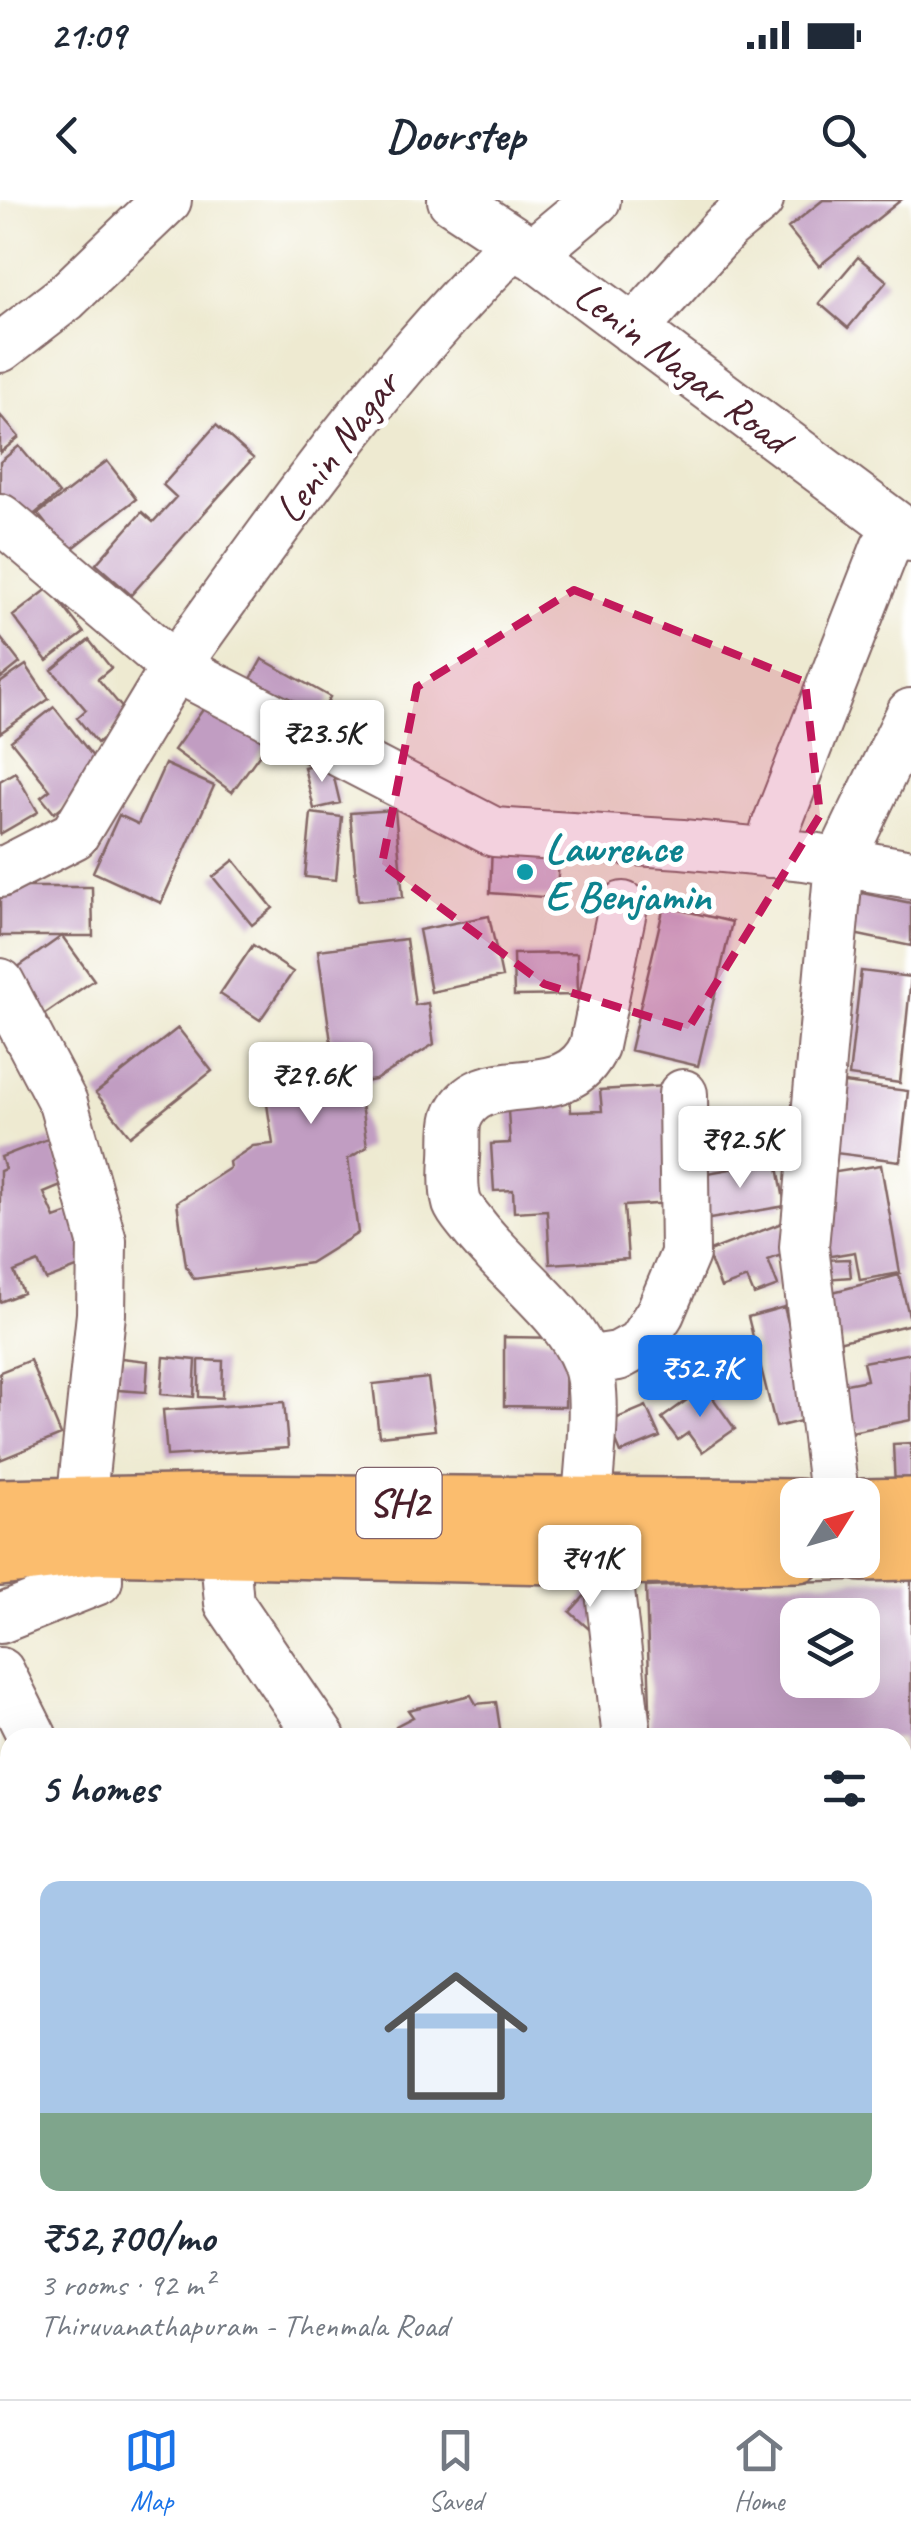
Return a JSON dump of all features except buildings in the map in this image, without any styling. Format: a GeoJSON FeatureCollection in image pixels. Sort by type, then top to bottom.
{"type":"FeatureCollection","features":[{"type":"Feature","properties":{"kind":"main road","name":"SH2"},"geometry":{"type":"LineString","coordinates":[[0,1508],[89,1526],[221,1502],[780,1507]]}},
{"type":"Feature","properties":{"kind":"main road"},"geometry":{"type":"LineString","coordinates":[[880,1507],[911,1506]]}},
{"type":"Feature","properties":{"kind":"main road"},"geometry":{"type":"LineString","coordinates":[[0,1558],[89,1526],[224,1546],[606,1557],[780,1554]]}},
{"type":"Feature","properties":{"kind":"main road"},"geometry":{"type":"LineString","coordinates":[[880,1553],[911,1552]]}},
{"type":"Feature","properties":{"kind":"street"},"geometry":{"type":"LineString","coordinates":[[0,348],[65,298],[167,200]]}},
{"type":"Feature","properties":{"kind":"street","name":"Lenin Nagar Road"},"geometry":{"type":"LineString","coordinates":[[452,200],[523,248],[907,534]]}},
{"type":"Feature","properties":{"kind":"street","name":"Lenin Nagar"},"geometry":{"type":"LineString","coordinates":[[0,873],[74,835],[175,667],[386,380],[439,318],[523,248],[596,200]]}},
{"type":"Feature","properties":{"kind":"street"},"geometry":{"type":"LineString","coordinates":[[633,330],[725,228],[759,200]]}},
{"type":"Feature","properties":{"kind":"street"},"geometry":{"type":"LineString","coordinates":[[0,518],[175,667],[494,832],[839,862],[907,864]]}},
{"type":"Feature","properties":{"kind":"street"},"geometry":{"type":"LineString","coordinates":[[770,853],[775,829],[885,548],[907,534]]}},
{"type":"Feature","properties":{"kind":"street"},"geometry":{"type":"LineString","coordinates":[[832,1478],[804,1246],[839,862],[911,712]]}},
{"type":"Feature","properties":{"kind":"street"},"geometry":{"type":"LineString","coordinates":[[587,1506],[591,1409],[586,1361],[551,1312],[508,1270],[457,1204],[457,1119],[475,1096],[497,1088],[568,1078],[586,1066],[594,1046],[623,906]]}},
{"type":"Feature","properties":{"kind":"street"},"geometry":{"type":"LineString","coordinates":[[0,983],[63,1103],[102,1241],[102,1314],[89,1526],[98,1580],[0,1619]]}},
{"type":"Feature","properties":{"kind":"street"},"geometry":{"type":"LineString","coordinates":[[586,1361],[618,1356],[640,1344],[660,1313],[685,1254],[683,1094]]}},
{"type":"Feature","properties":{"kind":"street"},"geometry":{"type":"LineString","coordinates":[[224,1546],[229,1603],[314,1728]]}},
{"type":"Feature","properties":{"kind":"street"},"geometry":{"type":"LineString","coordinates":[[606,1557],[625,1728]]}},
{"type":"Feature","properties":{"kind":"street"},"geometry":{"type":"LineString","coordinates":[[0,1672],[28,1728]]}},
{"type":"Feature","properties":{"kind":"highlighted area"},"geometry":{"type":"Polygon","coordinates":[[[574,590],[805,682],[820,815],[688,1029],[544,984],[382,864],[417,687],[574,590]]]}},
{"type":"Feature","properties":{"kind":"place","name":"Lawrence E Benjamin"},"geometry":{"type":"Point","coordinates":[525,872]}}]}
